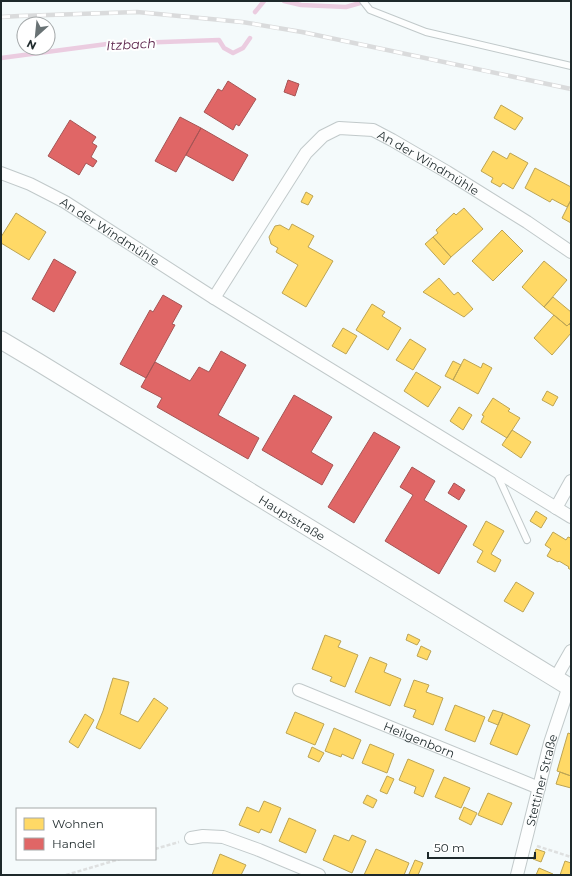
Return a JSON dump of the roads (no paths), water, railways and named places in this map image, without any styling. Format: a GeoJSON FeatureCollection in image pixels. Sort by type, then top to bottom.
{"type":"FeatureCollection","features":[{"type":"Feature","properties":{"kind":"main road","name":"Hauptstraße"},"geometry":{"type":"LineString","coordinates":[[7,344],[407,586],[565,684]]}},
{"type":"Feature","properties":{"kind":"street","name":"An der Windmühle"},"geometry":{"type":"LineString","coordinates":[[214,298],[306,153],[323,136],[339,128],[373,130],[392,140],[447,172],[571,252]]}},
{"type":"Feature","properties":{"kind":"street","name":"An der Windmühle"},"geometry":{"type":"LineString","coordinates":[[1,173],[30,184],[65,202],[214,298],[571,517]]}},
{"type":"Feature","properties":{"kind":"street"},"geometry":{"type":"LineString","coordinates":[[556,508],[571,481]]}},
{"type":"Feature","properties":{"kind":"street","name":"Stettiner Straße"},"geometry":{"type":"LineString","coordinates":[[517,875],[565,684],[571,651]]}},
{"type":"Feature","properties":{"kind":"street","name":"Heilgenborn"},"geometry":{"type":"LineString","coordinates":[[299,690],[539,788]]}},
{"type":"Feature","properties":{"kind":"street"},"geometry":{"type":"LineString","coordinates":[[191,838],[203,836],[223,838],[259,850],[319,875]]}},
{"type":"Feature","properties":{"kind":"lane"},"geometry":{"type":"LineString","coordinates":[[363,1],[370,10],[426,32],[571,66]]}},
{"type":"Feature","properties":{"kind":"lane"},"geometry":{"type":"LineString","coordinates":[[496,471],[527,540]]}},
{"type":"Feature","properties":{"kind":"waterway","name":"Itzbach"},"geometry":{"type":"LineString","coordinates":[[255,12],[264,1]]}},
{"type":"Feature","properties":{"kind":"waterway","name":"Itzbach"},"geometry":{"type":"LineString","coordinates":[[284,1],[301,5],[346,7],[367,1]]}},
{"type":"Feature","properties":{"kind":"waterway","name":"Itzbach"},"geometry":{"type":"LineString","coordinates":[[1,58],[107,44],[219,40],[224,48],[233,53],[243,48],[250,38]]}},
{"type":"Feature","properties":{"kind":"railway"},"geometry":{"type":"LineString","coordinates":[[1,17],[137,12],[242,22],[302,32],[571,89]]}}]}
